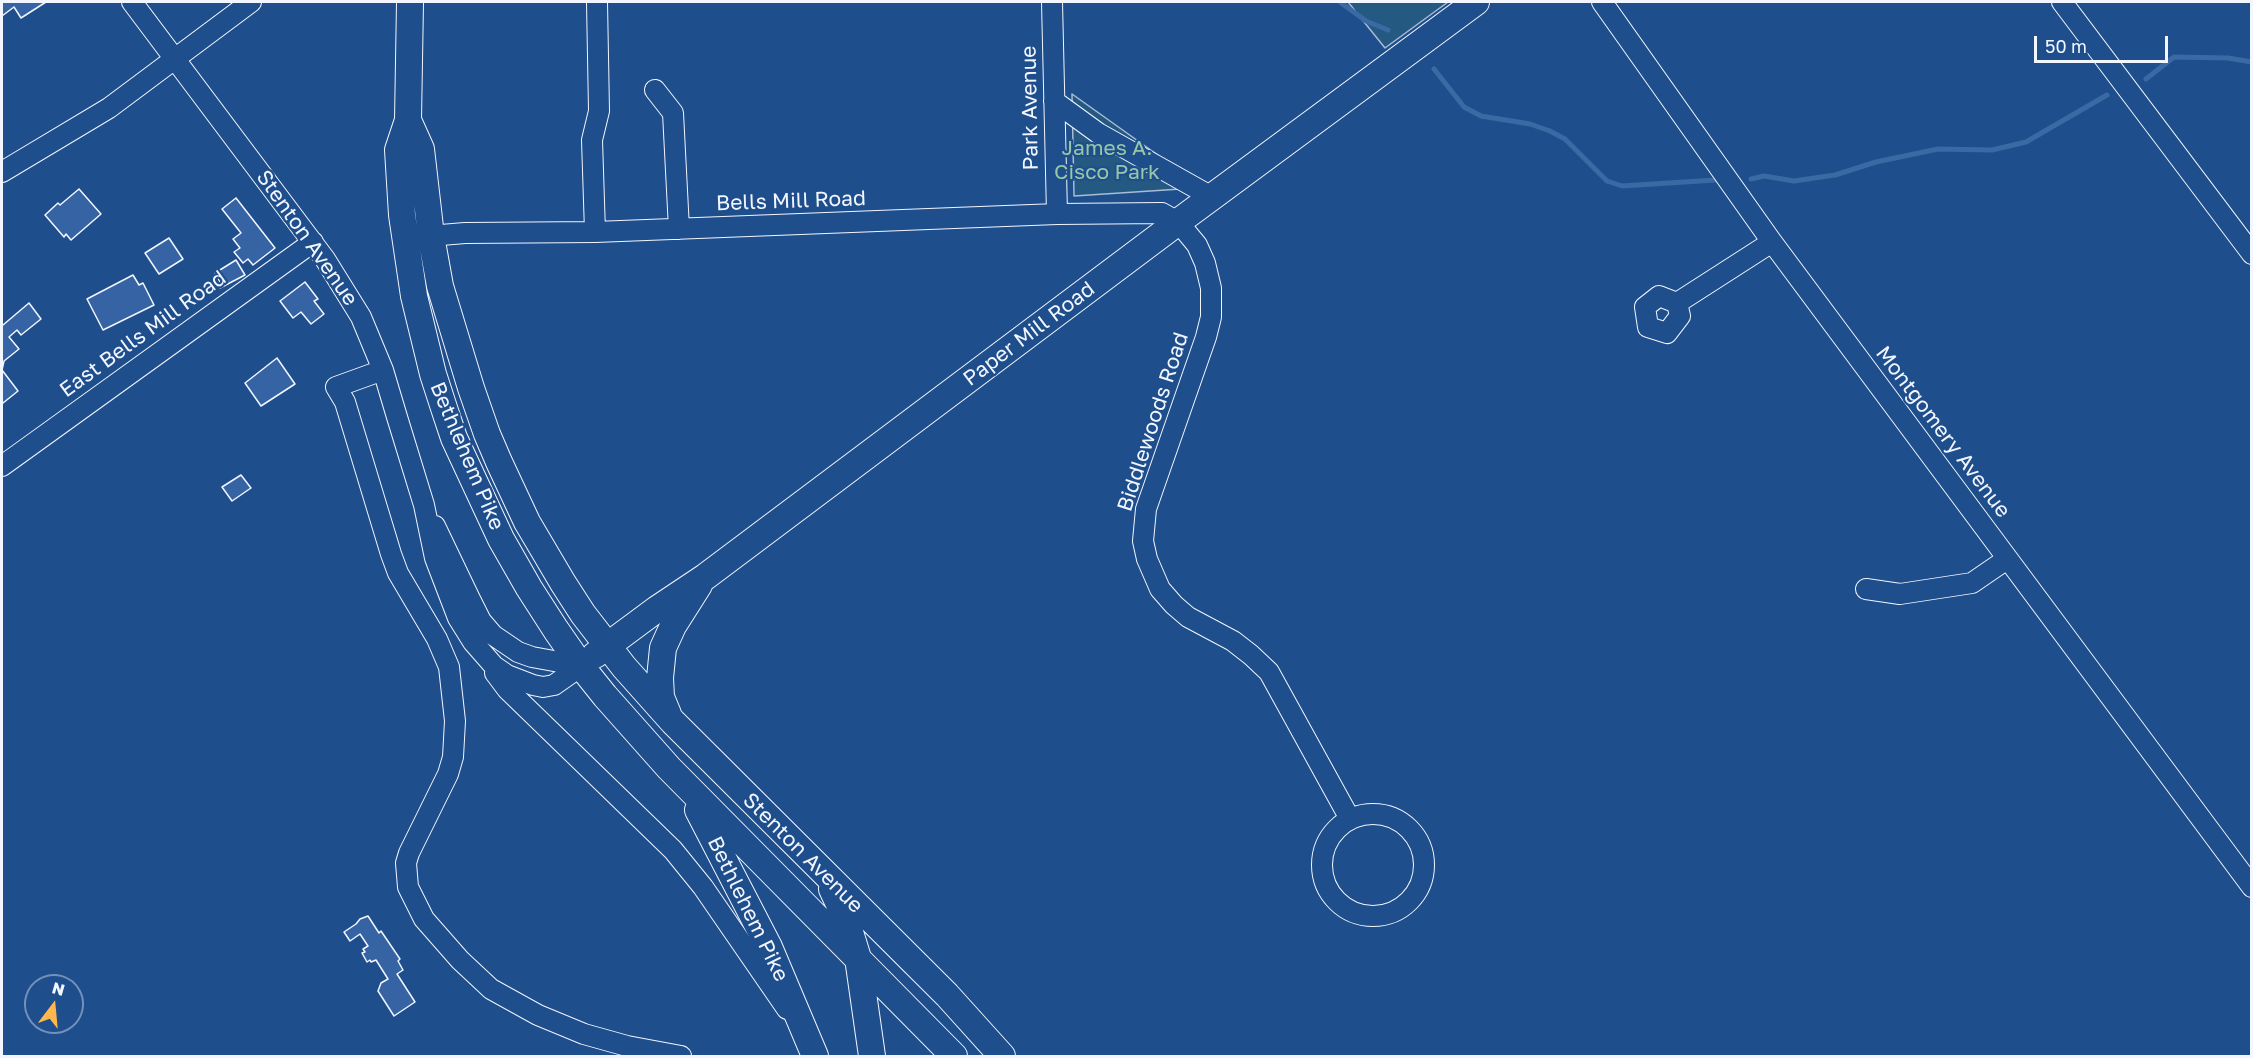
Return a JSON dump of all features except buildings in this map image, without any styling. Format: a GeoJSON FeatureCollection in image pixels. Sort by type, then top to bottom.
{"type":"FeatureCollection","features":[{"type":"Feature","properties":{"kind":"main road","name":"Bethlehem Pike"},"geometry":{"type":"LineString","coordinates":[[410,2],[408,120],[398,150],[404,238],[421,331],[454,438],[501,539],[529,588],[581,666]]}},
{"type":"Feature","properties":{"kind":"main road","name":"Paper Mill Road"},"geometry":{"type":"LineString","coordinates":[[581,666],[607,645],[705,577],[1476,2]]}},
{"type":"Feature","properties":{"kind":"main road","name":"Bethlehem Pike"},"geometry":{"type":"LineString","coordinates":[[408,120],[421,149],[431,236],[440,286],[487,434],[527,522],[544,552],[583,614],[607,645]]}},
{"type":"Feature","properties":{"kind":"main road"},"geometry":{"type":"LineString","coordinates":[[673,722],[661,697],[662,655],[673,626],[705,577]]}},
{"type":"Feature","properties":{"kind":"main road","name":"Stenton Avenue"},"geometry":{"type":"LineString","coordinates":[[607,645],[673,722],[947,995],[1002,1056]]}},
{"type":"Feature","properties":{"kind":"main road","name":"Stenton Avenue"},"geometry":{"type":"LineString","coordinates":[[581,666],[669,768],[954,1056]]}},
{"type":"Feature","properties":{"kind":"main road","name":"Bethlehem Pike"},"geometry":{"type":"LineString","coordinates":[[669,768],[695,805],[740,887],[769,947],[812,1049]]}},
{"type":"Feature","properties":{"kind":"main road"},"geometry":{"type":"LineString","coordinates":[[825,875],[846,919],[858,958],[872,1056]]}},
{"type":"Feature","properties":{"kind":"street","name":"Stenton Avenue"},"geometry":{"type":"LineString","coordinates":[[132,2],[313,242],[353,301],[382,370],[424,505],[435,558],[458,618],[482,653],[507,675],[521,682],[543,687],[554,685],[581,666]]}},
{"type":"Feature","properties":{"kind":"street"},"geometry":{"type":"LineString","coordinates":[[2,172],[110,108],[251,2]]}},
{"type":"Feature","properties":{"kind":"street"},"geometry":{"type":"LineString","coordinates":[[595,232],[592,140],[599,111],[597,2]]}},
{"type":"Feature","properties":{"kind":"street","name":"Park Avenue"},"geometry":{"type":"LineString","coordinates":[[1052,2],[1057,214]]}},
{"type":"Feature","properties":{"kind":"street","name":"Montgomery Avenue"},"geometry":{"type":"LineString","coordinates":[[1602,2],[1772,242],[2252,887]]}},
{"type":"Feature","properties":{"kind":"street"},"geometry":{"type":"LineString","coordinates":[[2062,2],[2252,254]]}},
{"type":"Feature","properties":{"kind":"street"},"geometry":{"type":"LineString","coordinates":[[655,90],[673,113],[679,229]]}},
{"type":"Feature","properties":{"kind":"street"},"geometry":{"type":"LineString","coordinates":[[1054,101],[1098,132],[1212,197]]}},
{"type":"Feature","properties":{"kind":"street","name":"Bells Mill Road"},"geometry":{"type":"LineString","coordinates":[[404,238],[465,233],[595,232],[1057,214],[1162,213],[1178,222]]}},
{"type":"Feature","properties":{"kind":"street","name":"Biddlewoods Road"},"geometry":{"type":"LineString","coordinates":[[1178,222],[1197,245],[1205,263],[1211,288],[1211,317],[1206,338],[1146,509],[1143,541],[1147,559],[1160,589],[1174,605],[1188,617],[1233,641],[1269,672],[1350,819]]}},
{"type":"Feature","properties":{"kind":"street","name":"East Bells Mill Road"},"geometry":{"type":"LineString","coordinates":[[2,466],[313,242]]}},
{"type":"Feature","properties":{"kind":"street"},"geometry":{"type":"LineString","coordinates":[[1677,303],[1772,242]]}},
{"type":"Feature","properties":{"kind":"street"},"geometry":{"type":"LineString","coordinates":[[382,370],[336,387],[345,402],[390,554],[437,639],[449,667],[455,721],[455,741],[448,774],[408,853],[406,863],[408,887],[424,919],[460,960],[491,989],[538,1015],[584,1034],[627,1046],[681,1056]]}},
{"type":"Feature","properties":{"kind":"street","name":"Stenton Avenue"},"geometry":{"type":"LineString","coordinates":[[424,505],[481,621],[493,635],[504,645],[525,655],[581,666]]}},
{"type":"Feature","properties":{"kind":"street"},"geometry":{"type":"LineString","coordinates":[[1866,589],[1900,594],[1972,583],[2007,559]]}},
{"type":"Feature","properties":{"kind":"street"},"geometry":{"type":"LineString","coordinates":[[482,653],[507,688],[673,850],[708,894],[812,1049]]}},
{"type":"Feature","properties":{"kind":"street"},"geometry":{"type":"LineString","coordinates":[[1367,814],[1384,815],[1401,822],[1414,834],[1423,850],[1425,866],[1422,883],[1412,899],[1399,910],[1386,915],[1368,916],[1350,911],[1336,901],[1324,880],[1322,862],[1326,845],[1335,830],[1350,819],[1367,814]]}},
{"type":"Feature","properties":{"kind":"green space"},"geometry":{"type":"Polygon","coordinates":[[[1348,2],[1448,2],[1385,48],[1348,2]]]}},
{"type":"Feature","properties":{"kind":"green space","name":"James A. Cisco Park"},"geometry":{"type":"Polygon","coordinates":[[[1072,94],[1200,185],[1196,188],[1074,196],[1072,94]]]}},
{"type":"Feature","properties":{"kind":"waterway"},"geometry":{"type":"LineString","coordinates":[[1340,2],[1366,21],[1388,30]]}},
{"type":"Feature","properties":{"kind":"waterway"},"geometry":{"type":"LineString","coordinates":[[2146,79],[2174,57],[2228,58],[2252,62]]}},
{"type":"Feature","properties":{"kind":"waterway"},"geometry":{"type":"LineString","coordinates":[[1434,69],[1464,107],[1481,116],[1530,124],[1550,131],[1565,139],[1607,181],[1622,186],[1716,180]]}},
{"type":"Feature","properties":{"kind":"waterway"},"geometry":{"type":"LineString","coordinates":[[1751,179],[1764,176],[1794,181],[1835,175],[1876,162],[1938,149],[1992,150],[2026,142],[2107,95]]}}]}
